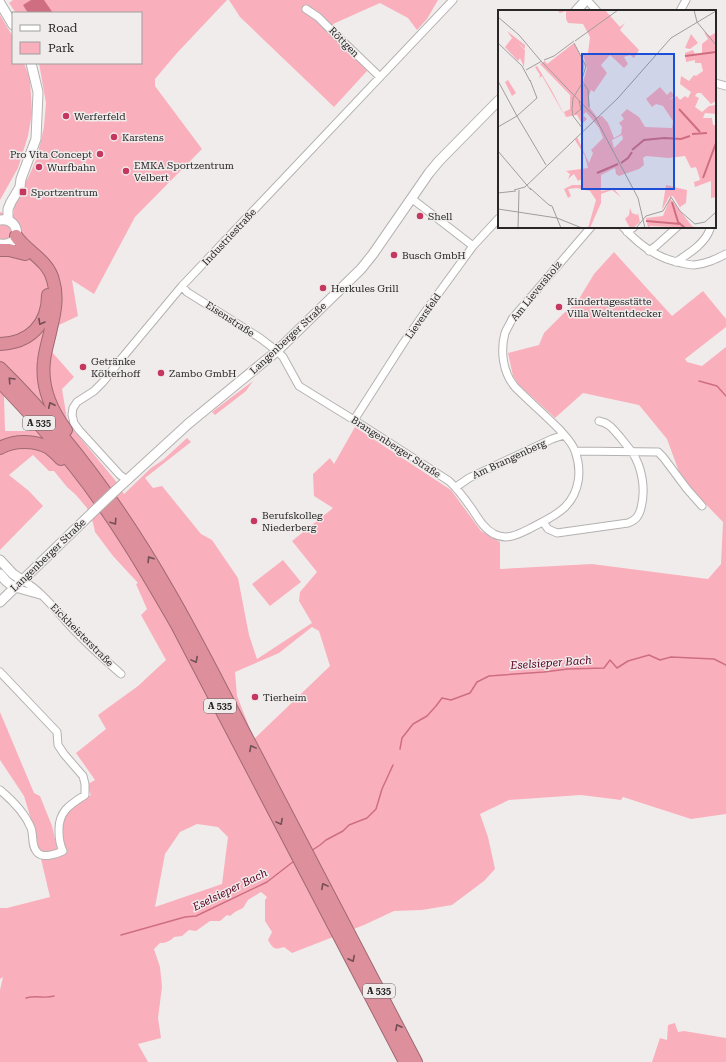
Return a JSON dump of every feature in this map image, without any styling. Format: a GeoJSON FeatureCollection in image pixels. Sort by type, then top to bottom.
{"type":"FeatureCollection","features":[{"type":"Feature","properties":{"kind":"highway"},"geometry":{"type":"LineString","coordinates":[[0,344],[15,342],[29,336],[41,323],[48,308],[48,293],[45,278],[36,264],[9,241]]}},
{"type":"Feature","properties":{"kind":"highway"},"geometry":{"type":"LineString","coordinates":[[9,241],[21,243],[46,266],[54,280],[56,301],[55,314],[44,362],[44,376],[50,403],[63,427],[72,439],[74,451]]}},
{"type":"Feature","properties":{"kind":"highway"},"geometry":{"type":"LineString","coordinates":[[0,250],[9,250],[25,254]]}},
{"type":"Feature","properties":{"kind":"highway","name":"A 535"},"geometry":{"type":"LineString","coordinates":[[0,368],[51,423],[105,491],[130,527],[170,593],[266,785],[338,923],[416,1062]]}},
{"type":"Feature","properties":{"kind":"highway","name":"A 535"},"geometry":{"type":"LineString","coordinates":[[0,382],[44,429],[75,467],[118,527],[147,572],[266,785]]}},
{"type":"Feature","properties":{"kind":"highway"},"geometry":{"type":"LineString","coordinates":[[0,448],[19,442],[38,444],[50,449],[64,463],[75,467]]}},
{"type":"Feature","properties":{"kind":"highway","name":"A 535"},"geometry":{"type":"LineString","coordinates":[[338,923],[405,1062]]}},
{"type":"Feature","properties":{"kind":"main road"},"geometry":{"type":"LineString","coordinates":[[577,10],[586,0]]}},
{"type":"Feature","properties":{"kind":"main road"},"geometry":{"type":"LineString","coordinates":[[0,3],[12,22]]}},
{"type":"Feature","properties":{"kind":"main road"},"geometry":{"type":"LineString","coordinates":[[9,241],[16,230],[14,225],[3,219],[8,196],[21,179],[36,139],[38,92],[31,64]]}},
{"type":"Feature","properties":{"kind":"main road","name":"Langenberger Straße"},"geometry":{"type":"LineString","coordinates":[[0,602],[115,491],[188,424],[277,351],[361,269],[429,173],[498,101]]}},
{"type":"Feature","properties":{"kind":"main road"},"geometry":{"type":"LineString","coordinates":[[0,560],[13,574],[22,580]]}},
{"type":"Feature","properties":{"kind":"main road"},"geometry":{"type":"LineString","coordinates":[[0,574],[15,588]]}},
{"type":"Feature","properties":{"kind":"street","name":"Industriestraße"},"geometry":{"type":"LineString","coordinates":[[127,480],[120,475],[74,423],[72,415],[73,408],[77,402],[94,391],[103,382],[182,286],[453,0]]}},
{"type":"Feature","properties":{"kind":"street"},"geometry":{"type":"LineString","coordinates":[[586,0],[595,10]]}},
{"type":"Feature","properties":{"kind":"street"},"geometry":{"type":"LineString","coordinates":[[681,10],[686,0]]}},
{"type":"Feature","properties":{"kind":"street","name":"Röttgen"},"geometry":{"type":"LineString","coordinates":[[306,8],[318,17],[380,77]]}},
{"type":"Feature","properties":{"kind":"street"},"geometry":{"type":"LineString","coordinates":[[716,83],[726,86]]}},
{"type":"Feature","properties":{"kind":"street"},"geometry":{"type":"LineString","coordinates":[[411,198],[473,246]]}},
{"type":"Feature","properties":{"kind":"street","name":"Lieversfeld"},"geometry":{"type":"LineString","coordinates":[[354,420],[430,304],[473,246],[498,219]]}},
{"type":"Feature","properties":{"kind":"street","name":"Am Lieversholz"},"geometry":{"type":"LineString","coordinates":[[564,435],[511,382],[503,357],[505,333],[512,319],[590,228]]}},
{"type":"Feature","properties":{"kind":"street"},"geometry":{"type":"LineString","coordinates":[[649,251],[676,228]]}},
{"type":"Feature","properties":{"kind":"street"},"geometry":{"type":"LineString","coordinates":[[625,229],[644,248],[660,257],[676,262],[693,265],[705,264],[726,254]]}},
{"type":"Feature","properties":{"kind":"street"},"geometry":{"type":"LineString","coordinates":[[676,262],[702,242],[710,230]]}},
{"type":"Feature","properties":{"kind":"street","name":"Eisenstraße"},"geometry":{"type":"LineString","coordinates":[[182,286],[187,292],[260,338],[277,351]]}},
{"type":"Feature","properties":{"kind":"street","name":"Brangenberger Straße"},"geometry":{"type":"LineString","coordinates":[[277,351],[283,357],[300,386],[456,487],[486,529],[493,534],[512,537],[542,522]]}},
{"type":"Feature","properties":{"kind":"street"},"geometry":{"type":"LineString","coordinates":[[564,435],[571,442],[579,462],[580,473],[576,491],[566,507],[542,522],[548,529],[557,534],[628,523],[638,517],[642,503],[643,481],[632,452],[606,422],[599,421]]}},
{"type":"Feature","properties":{"kind":"street","name":"Am Brangenberg"},"geometry":{"type":"LineString","coordinates":[[456,487],[469,478],[552,439],[564,435]]}},
{"type":"Feature","properties":{"kind":"street"},"geometry":{"type":"LineString","coordinates":[[575,451],[658,452],[702,506]]}},
{"type":"Feature","properties":{"kind":"street","name":"Eickheisterstraße"},"geometry":{"type":"LineString","coordinates":[[22,580],[31,585],[55,607],[65,621],[96,652],[121,674]]}},
{"type":"Feature","properties":{"kind":"street","name":"Eickheisterstraße"},"geometry":{"type":"LineString","coordinates":[[15,588],[42,596]]}},
{"type":"Feature","properties":{"kind":"street"},"geometry":{"type":"LineString","coordinates":[[0,672],[57,732],[58,745],[82,776],[85,784],[85,795],[73,802],[62,814],[59,821],[59,837],[63,851],[42,856],[37,853],[33,842],[31,828],[23,813],[0,790]]}},
{"type":"Feature","properties":{"kind":"green space"},"geometry":{"type":"Polygon","coordinates":[[[13,0],[227,0],[177,53],[155,79],[155,86],[202,149],[135,217],[94,294],[72,280],[78,316],[59,325],[52,352],[74,377],[62,389],[67,419],[72,428],[115,480],[124,494],[151,468],[163,460],[187,438],[191,442],[145,478],[153,488],[162,486],[201,534],[212,540],[238,578],[249,635],[257,659],[312,623],[299,601],[300,592],[317,572],[292,541],[333,508],[314,496],[313,474],[330,458],[334,464],[355,427],[451,490],[481,531],[500,542],[500,569],[592,564],[708,579],[721,564],[723,522],[682,480],[667,439],[639,405],[583,393],[555,418],[519,385],[513,376],[508,353],[539,345],[544,333],[564,313],[576,304],[594,274],[614,252],[672,316],[703,291],[726,319],[726,327],[685,359],[687,362],[702,366],[726,347],[726,814],[691,819],[623,797],[621,800],[581,795],[509,800],[480,814],[488,837],[495,869],[484,881],[452,905],[422,910],[394,911],[364,925],[292,953],[284,947],[274,948],[268,940],[272,932],[265,921],[265,900],[267,897],[261,892],[248,900],[243,908],[230,916],[227,915],[220,921],[210,921],[196,931],[189,930],[182,936],[174,937],[168,942],[160,943],[154,949],[160,967],[162,987],[158,1018],[161,1038],[138,1044],[148,1062],[0,1062],[0,990],[3,977],[0,979],[0,908],[7,908],[50,897],[41,859],[37,849],[34,829],[24,796],[0,760],[0,712],[34,793],[40,796],[52,826],[59,856],[66,853],[62,846],[61,821],[74,804],[91,795],[88,784],[95,780],[76,753],[106,729],[98,715],[138,686],[166,660],[141,615],[147,609],[136,584],[138,583],[113,556],[95,532],[87,508],[54,471],[49,471],[33,455],[9,475],[29,491],[43,506],[0,550],[0,212],[13,216],[16,197],[28,178],[36,160],[44,126],[46,103],[39,64],[142,64],[142,12],[15,12],[9,3],[13,0]],[[4,395],[5,431],[29,431],[28,420],[4,395]],[[312,627],[279,653],[235,672],[237,696],[254,739],[330,666],[319,631],[312,627]],[[197,824],[180,832],[165,854],[155,907],[222,884],[228,837],[218,827],[197,824]]]}},
{"type":"Feature","properties":{"kind":"green space"},"geometry":{"type":"Polygon","coordinates":[[[229,0],[438,0],[427,19],[417,30],[408,18],[380,3],[333,24],[367,71],[334,107],[240,17],[229,0]]]}},
{"type":"Feature","properties":{"kind":"green space"},"geometry":{"type":"Polygon","coordinates":[[[0,15],[12,35],[12,64],[24,64],[30,79],[32,113],[28,136],[18,168],[0,200],[0,15]]]}},
{"type":"Feature","properties":{"kind":"green space"},"geometry":{"type":"Polygon","coordinates":[[[253,381],[246,391],[215,415],[212,412],[253,381]]]}},
{"type":"Feature","properties":{"kind":"green space"},"geometry":{"type":"Polygon","coordinates":[[[283,560],[301,582],[270,606],[252,584],[283,560]]]}},
{"type":"Feature","properties":{"kind":"green space"},"geometry":{"type":"Polygon","coordinates":[[[675,1023],[678,1032],[684,1031],[726,1038],[726,1062],[652,1062],[660,1038],[667,1040],[668,1025],[675,1023]]]}},
{"type":"Feature","properties":{"kind":"shaded area"},"geometry":{"type":"Polygon","coordinates":[[[31,0],[44,0],[52,12],[27,12],[23,5],[31,0]]]}},
{"type":"Feature","properties":{"kind":"waterway"},"geometry":{"type":"LineString","coordinates":[[699,381],[717,386],[726,396]]}},
{"type":"Feature","properties":{"kind":"waterway","name":"Eselsieper Bach"},"geometry":{"type":"LineString","coordinates":[[400,749],[402,738],[413,724],[427,716],[442,698],[451,700],[470,693],[477,682],[489,676],[568,669],[604,668],[610,660],[617,668],[628,661],[649,655],[660,660],[671,657],[714,659],[726,665]]}},
{"type":"Feature","properties":{"kind":"waterway","name":"Eselsieper Bach"},"geometry":{"type":"LineString","coordinates":[[311,851],[326,840],[343,831],[349,825],[367,818],[376,809],[382,789],[393,765]]}},
{"type":"Feature","properties":{"kind":"waterway","name":"Eselsieper Bach"},"geometry":{"type":"LineString","coordinates":[[121,935],[185,917],[196,916],[267,882],[294,861]]}},
{"type":"Feature","properties":{"kind":"waterway","name":"Eselsieper Bach"},"geometry":{"type":"LineString","coordinates":[[26,998],[54,996]]}},
{"type":"Feature","properties":{"kind":"place","name":"Werferfeld"},"geometry":{"type":"Point","coordinates":[66,116]}},
{"type":"Feature","properties":{"kind":"place","name":"Karstens"},"geometry":{"type":"Point","coordinates":[114,137]}},
{"type":"Feature","properties":{"kind":"place","name":"Pro Vita Concept"},"geometry":{"type":"Point","coordinates":[100,154]}},
{"type":"Feature","properties":{"kind":"place","name":"Wurfbahn"},"geometry":{"type":"Point","coordinates":[39,167]}},
{"type":"Feature","properties":{"kind":"place","name":"EMKA Sportzentrum Velbert"},"geometry":{"type":"Point","coordinates":[126,171]}},
{"type":"Feature","properties":{"kind":"place","name":"Sportzentrum"},"geometry":{"type":"Point","coordinates":[23,192]}},
{"type":"Feature","properties":{"kind":"place","name":"Shell"},"geometry":{"type":"Point","coordinates":[420,216]}},
{"type":"Feature","properties":{"kind":"place","name":"Busch GmbH"},"geometry":{"type":"Point","coordinates":[394,255]}},
{"type":"Feature","properties":{"kind":"place","name":"Herkules Grill"},"geometry":{"type":"Point","coordinates":[323,288]}},
{"type":"Feature","properties":{"kind":"place","name":"Kindertagesstätte Villa Weltentdecker"},"geometry":{"type":"Point","coordinates":[559,307]}},
{"type":"Feature","properties":{"kind":"place","name":"Getränke Költerhoff"},"geometry":{"type":"Point","coordinates":[83,367]}},
{"type":"Feature","properties":{"kind":"place","name":"Zambo GmbH"},"geometry":{"type":"Point","coordinates":[161,373]}},
{"type":"Feature","properties":{"kind":"place","name":"Berufskolleg Niederberg"},"geometry":{"type":"Point","coordinates":[254,521]}},
{"type":"Feature","properties":{"kind":"place","name":"Tierheim"},"geometry":{"type":"Point","coordinates":[255,697]}}]}
